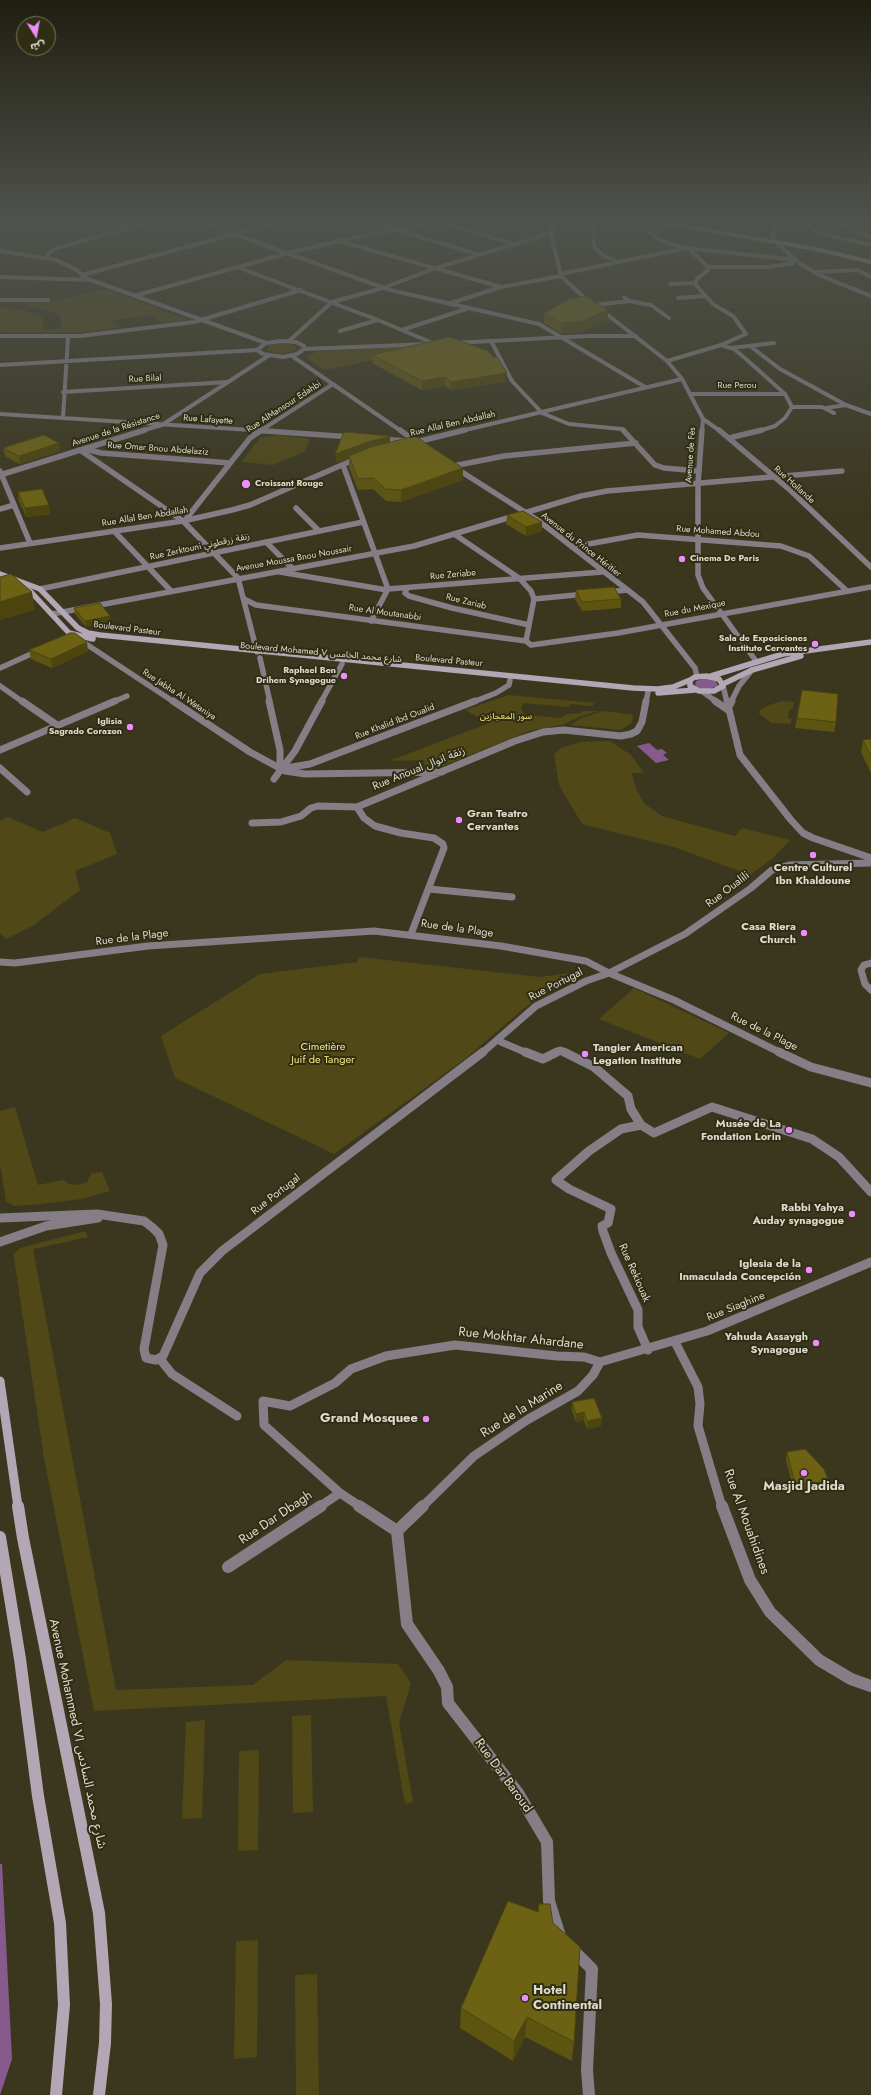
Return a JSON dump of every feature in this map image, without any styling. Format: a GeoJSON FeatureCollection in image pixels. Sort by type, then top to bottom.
{"type":"FeatureCollection","features":[{"type":"Feature","properties":{"kind":"main road"},"geometry":{"type":"LineString","coordinates":[[0,574],[40,589],[61,612]]}},
{"type":"Feature","properties":{"kind":"main road","name":"Boulevard Mohamed V شارع محمد الخامس"},"geometry":{"type":"LineString","coordinates":[[0,580],[31,592],[52,614],[68,635],[79,637],[342,664],[648,692],[661,693],[695,690]]}},
{"type":"Feature","properties":{"kind":"main road","name":"Boulevard Pasteur"},"geometry":{"type":"LineString","coordinates":[[61,612],[78,628],[94,634],[256,652],[640,688],[673,687],[686,683],[694,678],[711,676],[756,661],[796,651],[871,642]]}},
{"type":"Feature","properties":{"kind":"main road"},"geometry":{"type":"LineString","coordinates":[[694,678],[689,684],[695,690],[703,692],[714,691],[752,670],[806,654],[871,646]]}},
{"type":"Feature","properties":{"kind":"main road"},"geometry":{"type":"LineString","coordinates":[[752,670],[756,661]]}},
{"type":"Feature","properties":{"kind":"main road"},"geometry":{"type":"LineString","coordinates":[[711,676],[719,679],[723,685]]}},
{"type":"Feature","properties":{"kind":"main road","name":"Avenue Mohammed VI شارع محمد السادس"},"geometry":{"type":"LineString","coordinates":[[0,1381],[23,1538],[92,1872],[99,1914],[105,1972],[106,2004],[105,2043],[99,2095]]}},
{"type":"Feature","properties":{"kind":"main road"},"geometry":{"type":"LineString","coordinates":[[0,1537],[20,1659],[38,1796],[60,1923],[64,2005],[56,2095]]}},
{"type":"Feature","properties":{"kind":"street"},"geometry":{"type":"LineString","coordinates":[[0,336],[68,336],[201,320],[266,343]]}},
{"type":"Feature","properties":{"kind":"street"},"geometry":{"type":"LineString","coordinates":[[289,341],[312,320]]}},
{"type":"Feature","properties":{"kind":"street"},"geometry":{"type":"LineString","coordinates":[[0,365],[257,350],[268,356],[292,356],[304,349],[438,343],[378,320],[340,331]]}},
{"type":"Feature","properties":{"kind":"street"},"geometry":{"type":"LineString","coordinates":[[402,330],[433,320]]}},
{"type":"Feature","properties":{"kind":"street"},"geometry":{"type":"LineString","coordinates":[[523,320],[538,323],[645,387]]}},
{"type":"Feature","properties":{"kind":"street","name":"Avenue de Fès"},"geometry":{"type":"LineString","coordinates":[[613,320],[667,361],[682,379],[703,419],[698,483],[698,541],[696,558],[698,574],[703,588],[756,661]]}},
{"type":"Feature","properties":{"kind":"street"},"geometry":{"type":"LineString","coordinates":[[667,361],[721,345],[746,334],[736,320]]}},
{"type":"Feature","properties":{"kind":"street"},"geometry":{"type":"LineString","coordinates":[[587,336],[626,329]]}},
{"type":"Feature","properties":{"kind":"street"},"geometry":{"type":"LineString","coordinates":[[63,418],[63,392],[68,336]]}},
{"type":"Feature","properties":{"kind":"street"},"geometry":{"type":"LineString","coordinates":[[447,343],[587,336],[636,336]]}},
{"type":"Feature","properties":{"kind":"street"},"geometry":{"type":"LineString","coordinates":[[257,350],[260,346],[266,343],[289,341],[301,344],[304,349]]}},
{"type":"Feature","properties":{"kind":"street"},"geometry":{"type":"LineString","coordinates":[[490,341],[512,381],[542,413],[569,424],[622,429],[650,461],[657,466],[699,471]]}},
{"type":"Feature","properties":{"kind":"street"},"geometry":{"type":"LineString","coordinates":[[731,348],[774,343]]}},
{"type":"Feature","properties":{"kind":"street"},"geometry":{"type":"LineString","coordinates":[[721,345],[731,348],[746,359],[785,394],[792,407]]}},
{"type":"Feature","properties":{"kind":"street"},"geometry":{"type":"LineString","coordinates":[[750,346],[780,369],[846,405],[871,414]]}},
{"type":"Feature","properties":{"kind":"street","name":"Avenue de la Résistance"},"geometry":{"type":"LineString","coordinates":[[1,474],[162,425],[268,356]]}},
{"type":"Feature","properties":{"kind":"street"},"geometry":{"type":"LineString","coordinates":[[292,356],[422,446]]}},
{"type":"Feature","properties":{"kind":"street","name":"Rue Allal Ben Abdallah"},"geometry":{"type":"LineString","coordinates":[[400,446],[682,379]]}},
{"type":"Feature","properties":{"kind":"street","name":"Rue Bilal"},"geometry":{"type":"LineString","coordinates":[[63,392],[228,382]]}},
{"type":"Feature","properties":{"kind":"street","name":"Rue AlMansour Edahbi"},"geometry":{"type":"LineString","coordinates":[[184,520],[250,438],[333,384]]}},
{"type":"Feature","properties":{"kind":"street","name":"Rue Perou"},"geometry":{"type":"LineString","coordinates":[[690,394],[785,394]]}},
{"type":"Feature","properties":{"kind":"street"},"geometry":{"type":"LineString","coordinates":[[792,407],[826,408],[846,405]]}},
{"type":"Feature","properties":{"kind":"street"},"geometry":{"type":"LineString","coordinates":[[729,438],[754,433],[775,426],[785,418],[792,407]]}},
{"type":"Feature","properties":{"kind":"street"},"geometry":{"type":"LineString","coordinates":[[826,408],[834,413]]}},
{"type":"Feature","properties":{"kind":"street","name":"Rue Lafayette"},"geometry":{"type":"LineString","coordinates":[[0,414],[357,437]]}},
{"type":"Feature","properties":{"kind":"street","name":"Rue Hollande"},"geometry":{"type":"LineString","coordinates":[[703,419],[729,438],[871,568]]}},
{"type":"Feature","properties":{"kind":"street"},"geometry":{"type":"LineString","coordinates":[[372,438],[415,442]]}},
{"type":"Feature","properties":{"kind":"street"},"geometry":{"type":"LineString","coordinates":[[453,466],[504,456],[636,444]]}},
{"type":"Feature","properties":{"kind":"street","name":"Rue Omar Bnou Abdelaziz"},"geometry":{"type":"LineString","coordinates":[[86,449],[101,453],[230,463]]}},
{"type":"Feature","properties":{"kind":"street"},"geometry":{"type":"LineString","coordinates":[[80,450],[184,520],[213,553],[238,578],[256,652]]}},
{"type":"Feature","properties":{"kind":"street","name":"Rue Allal Ben Abdallah"},"geometry":{"type":"LineString","coordinates":[[0,548],[184,520],[250,505],[365,455]]}},
{"type":"Feature","properties":{"kind":"street","name":"Avenue du Prince Héritier"},"geometry":{"type":"LineString","coordinates":[[447,462],[527,513],[647,606],[695,668],[694,678]]}},
{"type":"Feature","properties":{"kind":"street"},"geometry":{"type":"LineString","coordinates":[[343,465],[387,590],[371,621]]}},
{"type":"Feature","properties":{"kind":"street","name":"Avenue Moussa Bnou Noussair"},"geometry":{"type":"LineString","coordinates":[[52,614],[170,590],[414,546],[607,491],[774,478],[842,471]]}},
{"type":"Feature","properties":{"kind":"street"},"geometry":{"type":"LineString","coordinates":[[1,474],[30,544]]}},
{"type":"Feature","properties":{"kind":"street"},"geometry":{"type":"LineString","coordinates":[[0,509],[14,505]]}},
{"type":"Feature","properties":{"kind":"street"},"geometry":{"type":"LineString","coordinates":[[296,508],[319,531]]}},
{"type":"Feature","properties":{"kind":"street","name":"Rue Zerktouni زنقة زرقطوني"},"geometry":{"type":"LineString","coordinates":[[40,589],[363,522]]}},
{"type":"Feature","properties":{"kind":"street"},"geometry":{"type":"LineString","coordinates":[[114,531],[170,590]]}},
{"type":"Feature","properties":{"kind":"street"},"geometry":{"type":"LineString","coordinates":[[454,534],[519,578],[531,591],[534,599],[526,640]]}},
{"type":"Feature","properties":{"kind":"street","name":"Rue Mohamed Abdou"},"geometry":{"type":"LineString","coordinates":[[572,547],[638,535],[698,541],[781,546],[809,556],[847,591]]}},
{"type":"Feature","properties":{"kind":"street"},"geometry":{"type":"LineString","coordinates":[[266,542],[292,568]]}},
{"type":"Feature","properties":{"kind":"street","name":"Rue Zeriabe"},"geometry":{"type":"LineString","coordinates":[[274,571],[387,590],[602,572]]}},
{"type":"Feature","properties":{"kind":"street","name":"Rue du Mexique"},"geometry":{"type":"LineString","coordinates":[[526,640],[528,644],[540,645],[871,587]]}},
{"type":"Feature","properties":{"kind":"street","name":"Rue Zariab"},"geometry":{"type":"LineString","coordinates":[[407,588],[405,592],[410,596],[468,612],[529,625]]}},
{"type":"Feature","properties":{"kind":"street"},"geometry":{"type":"LineString","coordinates":[[604,592],[627,590]]}},
{"type":"Feature","properties":{"kind":"street"},"geometry":{"type":"LineString","coordinates":[[534,599],[596,593]]}},
{"type":"Feature","properties":{"kind":"street","name":"Rue Al Moutanabbi"},"geometry":{"type":"LineString","coordinates":[[244,599],[256,605],[526,640]]}},
{"type":"Feature","properties":{"kind":"street","name":"Rue Jabha Al Wataniya"},"geometry":{"type":"LineString","coordinates":[[68,635],[250,752],[280,769],[305,774],[442,772]]}},
{"type":"Feature","properties":{"kind":"street"},"geometry":{"type":"LineString","coordinates":[[1,667],[45,648]]}},
{"type":"Feature","properties":{"kind":"street"},"geometry":{"type":"LineString","coordinates":[[260,658],[280,750],[280,769]]}},
{"type":"Feature","properties":{"kind":"street"},"geometry":{"type":"LineString","coordinates":[[274,779],[295,751],[342,664]]}},
{"type":"Feature","properties":{"kind":"street"},"geometry":{"type":"LineString","coordinates":[[728,710],[737,690],[752,670]]}},
{"type":"Feature","properties":{"kind":"street","name":"Rue Khalid Ibd Oualid"},"geometry":{"type":"LineString","coordinates":[[280,769],[310,764],[496,693],[509,685],[510,680]]}},
{"type":"Feature","properties":{"kind":"street"},"geometry":{"type":"LineString","coordinates":[[723,685],[740,755],[798,828],[813,838],[871,858]]}},
{"type":"Feature","properties":{"kind":"street"},"geometry":{"type":"LineString","coordinates":[[0,686],[57,725]]}},
{"type":"Feature","properties":{"kind":"street","name":"Rue Anoual زنقة انوال"},"geometry":{"type":"LineString","coordinates":[[357,807],[515,741],[550,730],[621,736],[631,734],[637,731],[642,722],[648,692]]}},
{"type":"Feature","properties":{"kind":"street"},"geometry":{"type":"LineString","coordinates":[[703,692],[728,710]]}},
{"type":"Feature","properties":{"kind":"street"},"geometry":{"type":"LineString","coordinates":[[0,750],[127,696]]}},
{"type":"Feature","properties":{"kind":"street"},"geometry":{"type":"LineString","coordinates":[[0,768],[27,792]]}},
{"type":"Feature","properties":{"kind":"street"},"geometry":{"type":"LineString","coordinates":[[252,824],[281,822],[301,816],[311,808],[318,806],[357,807],[364,818],[375,826],[386,830],[434,838],[440,841],[444,848],[411,934]]}},
{"type":"Feature","properties":{"kind":"street","name":"Rue Oualili"},"geometry":{"type":"LineString","coordinates":[[608,973],[685,934],[751,888],[772,870],[789,865],[871,863]]}},
{"type":"Feature","properties":{"kind":"street"},"geometry":{"type":"LineString","coordinates":[[429,889],[512,897]]}},
{"type":"Feature","properties":{"kind":"street","name":"Rue de la Plage"},"geometry":{"type":"LineString","coordinates":[[15,963],[179,943],[263,940],[374,931],[411,934],[562,956],[586,961],[608,973],[658,992],[811,1067],[836,1075],[871,1083]]}},
{"type":"Feature","properties":{"kind":"street"},"geometry":{"type":"LineString","coordinates":[[0,962],[15,963]]}},
{"type":"Feature","properties":{"kind":"street"},"geometry":{"type":"LineString","coordinates":[[0,967],[15,963]]}},
{"type":"Feature","properties":{"kind":"street"},"geometry":{"type":"LineString","coordinates":[[871,963],[864,965],[861,970],[865,984],[871,990]]}},
{"type":"Feature","properties":{"kind":"street","name":"Rue Portugal"},"geometry":{"type":"LineString","coordinates":[[160,1359],[170,1341],[200,1273],[222,1251],[346,1154],[470,1063],[536,1006],[586,981],[608,973]]}},
{"type":"Feature","properties":{"kind":"street"},"geometry":{"type":"LineString","coordinates":[[501,1042],[543,1059],[560,1050],[581,1058],[628,1096],[631,1108],[641,1125],[654,1133],[712,1107],[812,1138],[839,1157],[871,1192]]}},
{"type":"Feature","properties":{"kind":"street","name":"Rue Rekiouak"},"geometry":{"type":"LineString","coordinates":[[641,1125],[621,1129],[589,1151],[556,1180],[569,1189],[611,1209],[608,1223],[602,1226],[602,1231],[638,1310],[638,1327],[648,1350]]}},
{"type":"Feature","properties":{"kind":"street"},"geometry":{"type":"LineString","coordinates":[[0,1218],[97,1214],[144,1221],[159,1234],[162,1245],[161,1265],[144,1349],[145,1356],[148,1360],[160,1359],[172,1374],[238,1416]]}},
{"type":"Feature","properties":{"kind":"street"},"geometry":{"type":"LineString","coordinates":[[0,1242],[46,1226],[109,1216]]}},
{"type":"Feature","properties":{"kind":"street","name":"Rue Siaghine"},"geometry":{"type":"LineString","coordinates":[[675,1342],[714,1328],[851,1272],[871,1262]]}},
{"type":"Feature","properties":{"kind":"street"},"geometry":{"type":"LineString","coordinates":[[600,1362],[675,1342]]}},
{"type":"Feature","properties":{"kind":"street","name":"Rue Al Mouahidines"},"geometry":{"type":"LineString","coordinates":[[675,1342],[698,1387],[700,1404],[698,1426],[723,1508],[750,1580],[770,1612],[819,1660],[851,1679],[871,1686]]}},
{"type":"Feature","properties":{"kind":"street","name":"Rue Mokhtar Ahardane"},"geometry":{"type":"LineString","coordinates":[[340,1493],[264,1425],[263,1401],[290,1406],[335,1383],[351,1369],[386,1356],[455,1345],[557,1356],[584,1357],[600,1362]]}},
{"type":"Feature","properties":{"kind":"street","name":"Rue de la Marine"},"geometry":{"type":"LineString","coordinates":[[397,1531],[474,1456],[527,1420],[578,1391],[593,1375],[600,1362]]}},
{"type":"Feature","properties":{"kind":"street"},"geometry":{"type":"LineString","coordinates":[[340,1493],[397,1531]]}},
{"type":"Feature","properties":{"kind":"street","name":"Rue Dar Dbagh"},"geometry":{"type":"LineString","coordinates":[[228,1567],[340,1493]]}},
{"type":"Feature","properties":{"kind":"street","name":"Rue Dar Baroud"},"geometry":{"type":"LineString","coordinates":[[397,1531],[407,1624],[439,1671],[447,1687],[448,1703],[518,1793],[547,1842],[549,1901],[560,1938],[592,1969],[587,2070],[588,2095]]}},
{"type":"Feature","properties":{"kind":"green space"},"geometry":{"type":"Polygon","coordinates":[[[0,320],[43,320],[43,330],[61,329],[61,320],[114,320],[112,320],[118,328],[75,333],[0,332],[0,320]]]}},
{"type":"Feature","properties":{"kind":"green space"},"geometry":{"type":"Polygon","coordinates":[[[158,320],[188,320],[160,323],[158,320]]]}},
{"type":"Feature","properties":{"kind":"green space"},"geometry":{"type":"Polygon","coordinates":[[[284,343],[296,346],[296,350],[280,354],[266,350],[269,345],[284,343]]]}},
{"type":"Feature","properties":{"kind":"green space"},"geometry":{"type":"Polygon","coordinates":[[[431,345],[434,347],[326,370],[322,369],[306,357],[318,351],[431,345]]]}},
{"type":"Feature","properties":{"kind":"green space"},"geometry":{"type":"Polygon","coordinates":[[[278,435],[310,439],[304,452],[273,465],[241,462],[260,438],[278,435]]]}},
{"type":"Feature","properties":{"kind":"green space","name":"سور المعجازين"},"geometry":{"type":"Polygon","coordinates":[[[509,695],[594,703],[593,706],[570,704],[569,707],[523,703],[521,709],[523,713],[527,715],[560,718],[567,714],[582,713],[582,711],[598,711],[579,717],[562,725],[532,730],[438,768],[425,769],[424,760],[389,761],[489,723],[465,710],[509,695]]]}},
{"type":"Feature","properties":{"kind":"green space"},"geometry":{"type":"Polygon","coordinates":[[[782,701],[794,702],[788,718],[792,719],[790,724],[772,723],[759,714],[760,710],[769,705],[782,701]]]}},
{"type":"Feature","properties":{"kind":"green space"},"geometry":{"type":"Polygon","coordinates":[[[604,711],[634,715],[631,723],[621,730],[570,725],[581,718],[604,711]]]}},
{"type":"Feature","properties":{"kind":"green space"},"geometry":{"type":"Polygon","coordinates":[[[610,741],[631,755],[644,773],[632,773],[636,789],[645,804],[662,816],[735,836],[742,828],[790,840],[772,859],[750,875],[674,847],[582,824],[559,785],[554,754],[561,748],[580,742],[610,741]]]}},
{"type":"Feature","properties":{"kind":"green space"},"geometry":{"type":"Polygon","coordinates":[[[8,817],[43,832],[75,818],[110,833],[117,854],[75,871],[80,890],[34,925],[6,939],[0,933],[0,821],[8,817]]]}},
{"type":"Feature","properties":{"kind":"green space","name":"Cimetière Juif de Tanger"},"geometry":{"type":"Polygon","coordinates":[[[359,957],[539,977],[571,973],[566,980],[523,1009],[465,1059],[334,1154],[175,1078],[161,1036],[260,974],[357,962],[359,957]]]}},
{"type":"Feature","properties":{"kind":"green space"},"geometry":{"type":"Polygon","coordinates":[[[634,988],[729,1033],[700,1059],[599,1019],[634,988]]]}},
{"type":"Feature","properties":{"kind":"green space"},"geometry":{"type":"Polygon","coordinates":[[[15,1107],[38,1185],[63,1180],[69,1184],[78,1185],[87,1182],[92,1173],[102,1172],[110,1191],[82,1199],[41,1204],[15,1206],[6,1202],[0,1164],[0,1111],[15,1107]]]}},
{"type":"Feature","properties":{"kind":"green space"},"geometry":{"type":"Polygon","coordinates":[[[85,1231],[88,1237],[33,1249],[116,1690],[253,1685],[286,1660],[398,1664],[411,1683],[399,1723],[413,1802],[405,1804],[386,1696],[94,1711],[44,1458],[14,1258],[14,1254],[20,1248],[85,1231]]]}},
{"type":"Feature","properties":{"kind":"green space"},"geometry":{"type":"Polygon","coordinates":[[[311,1715],[313,1812],[293,1813],[292,1716],[311,1715]]]}},
{"type":"Feature","properties":{"kind":"green space"},"geometry":{"type":"Polygon","coordinates":[[[205,1720],[202,1818],[182,1819],[186,1722],[205,1720]]]}},
{"type":"Feature","properties":{"kind":"green space"},"geometry":{"type":"Polygon","coordinates":[[[259,1750],[258,1850],[238,1851],[239,1751],[259,1750]]]}},
{"type":"Feature","properties":{"kind":"green space"},"geometry":{"type":"Polygon","coordinates":[[[258,1940],[257,2057],[234,2059],[236,1941],[258,1940]]]}},
{"type":"Feature","properties":{"kind":"green space"},"geometry":{"type":"Polygon","coordinates":[[[317,1974],[319,2095],[296,2095],[295,1975],[317,1974]]]}},
{"type":"Feature","properties":{"kind":"shaded area"},"geometry":{"type":"Polygon","coordinates":[[[706,678],[716,681],[718,686],[706,690],[698,688],[695,684],[696,681],[706,678]]]}},
{"type":"Feature","properties":{"kind":"shaded area"},"geometry":{"type":"Polygon","coordinates":[[[649,743],[657,750],[662,749],[667,753],[663,755],[669,760],[656,763],[637,746],[649,743]]]}},
{"type":"Feature","properties":{"kind":"shaded area"},"geometry":{"type":"Polygon","coordinates":[[[0,1864],[2,1864],[12,2059],[0,2095],[0,1864]]]}},
{"type":"Feature","properties":{"kind":"building"},"geometry":{"type":"Polygon","coordinates":[[[556,320],[585,320],[582,321],[562,323],[556,320]]]}},
{"type":"Feature","properties":{"kind":"building"},"geometry":{"type":"Polygon","coordinates":[[[450,337],[488,351],[493,357],[497,357],[507,373],[451,382],[445,377],[422,381],[372,355],[450,337]]]}},
{"type":"Feature","properties":{"kind":"building"},"geometry":{"type":"Polygon","coordinates":[[[344,432],[390,436],[335,454],[344,432]]]}},
{"type":"Feature","properties":{"kind":"building"},"geometry":{"type":"Polygon","coordinates":[[[44,435],[59,443],[19,456],[3,448],[44,435]]]}},
{"type":"Feature","properties":{"kind":"building"},"geometry":{"type":"Polygon","coordinates":[[[415,436],[463,468],[401,490],[386,489],[373,478],[358,479],[349,456],[371,447],[415,436]]]}},
{"type":"Feature","properties":{"kind":"building"},"geometry":{"type":"Polygon","coordinates":[[[42,489],[49,505],[25,508],[18,492],[42,489]]]}},
{"type":"Feature","properties":{"kind":"building"},"geometry":{"type":"Polygon","coordinates":[[[523,511],[542,522],[526,527],[507,515],[523,511]]]}},
{"type":"Feature","properties":{"kind":"building"},"geometry":{"type":"Polygon","coordinates":[[[11,574],[32,592],[0,602],[0,577],[11,574]]]}},
{"type":"Feature","properties":{"kind":"building"},"geometry":{"type":"Polygon","coordinates":[[[614,587],[621,599],[582,602],[576,590],[614,587]]]}},
{"type":"Feature","properties":{"kind":"building"},"geometry":{"type":"Polygon","coordinates":[[[100,603],[110,616],[85,621],[74,608],[100,603]]]}},
{"type":"Feature","properties":{"kind":"building"},"geometry":{"type":"Polygon","coordinates":[[[70,633],[75,633],[87,642],[51,659],[29,650],[70,633]]]}},
{"type":"Feature","properties":{"kind":"building"},"geometry":{"type":"Polygon","coordinates":[[[802,690],[838,694],[836,722],[797,718],[802,690]]]}},
{"type":"Feature","properties":{"kind":"building"},"geometry":{"type":"Polygon","coordinates":[[[871,739],[871,756],[863,740],[871,739]]]}},
{"type":"Feature","properties":{"kind":"building"},"geometry":{"type":"Polygon","coordinates":[[[594,1398],[602,1418],[587,1421],[584,1412],[576,1414],[572,1402],[594,1398]]]}},
{"type":"Feature","properties":{"kind":"building","name":"Masjid Jadida"},"geometry":{"type":"Polygon","coordinates":[[[805,1449],[824,1469],[829,1482],[795,1484],[787,1452],[805,1449]]]}},
{"type":"Feature","properties":{"kind":"building","name":"Hotel Continental"},"geometry":{"type":"Polygon","coordinates":[[[508,1901],[538,1912],[539,1904],[550,1904],[553,1923],[580,1947],[574,2042],[527,2017],[514,2041],[461,2008],[508,1901]]]}},
{"type":"Feature","properties":{"kind":"place","name":"Croissant Rouge"},"geometry":{"type":"Point","coordinates":[246,484]}},
{"type":"Feature","properties":{"kind":"place","name":"Cinema De Paris"},"geometry":{"type":"Point","coordinates":[682,559]}},
{"type":"Feature","properties":{"kind":"place","name":"Sala de Exposiciones Instituto Cervantes"},"geometry":{"type":"Point","coordinates":[815,644]}},
{"type":"Feature","properties":{"kind":"place","name":"Raphael Ben Drihem Synagogue"},"geometry":{"type":"Point","coordinates":[344,676]}},
{"type":"Feature","properties":{"kind":"place","name":"Iglisia Sagrado Corazon"},"geometry":{"type":"Point","coordinates":[130,727]}},
{"type":"Feature","properties":{"kind":"place","name":"Gran Teatro Cervantes"},"geometry":{"type":"Point","coordinates":[459,820]}},
{"type":"Feature","properties":{"kind":"place","name":"Centre Culturel Ibn Khaldoune"},"geometry":{"type":"Point","coordinates":[813,855]}},
{"type":"Feature","properties":{"kind":"place","name":"Casa Riera Church"},"geometry":{"type":"Point","coordinates":[804,933]}},
{"type":"Feature","properties":{"kind":"place","name":"Tangier American Legation Institute"},"geometry":{"type":"Point","coordinates":[585,1054]}},
{"type":"Feature","properties":{"kind":"place","name":"Musée de La Fondation Lorin"},"geometry":{"type":"Point","coordinates":[789,1130]}},
{"type":"Feature","properties":{"kind":"place","name":"Rabbi Yahya Auday synagogue"},"geometry":{"type":"Point","coordinates":[852,1214]}},
{"type":"Feature","properties":{"kind":"place","name":"Iglesia de la Inmaculada Concepción"},"geometry":{"type":"Point","coordinates":[809,1270]}},
{"type":"Feature","properties":{"kind":"place","name":"Yahuda Assaygh Synagogue"},"geometry":{"type":"Point","coordinates":[816,1343]}},
{"type":"Feature","properties":{"kind":"place","name":"Grand Mosquee"},"geometry":{"type":"Point","coordinates":[426,1419]}},
{"type":"Feature","properties":{"kind":"place","name":"Masjid Jadida"},"geometry":{"type":"Point","coordinates":[804,1473]}},
{"type":"Feature","properties":{"kind":"place","name":"Hotel Continental"},"geometry":{"type":"Point","coordinates":[525,1998]}}]}
